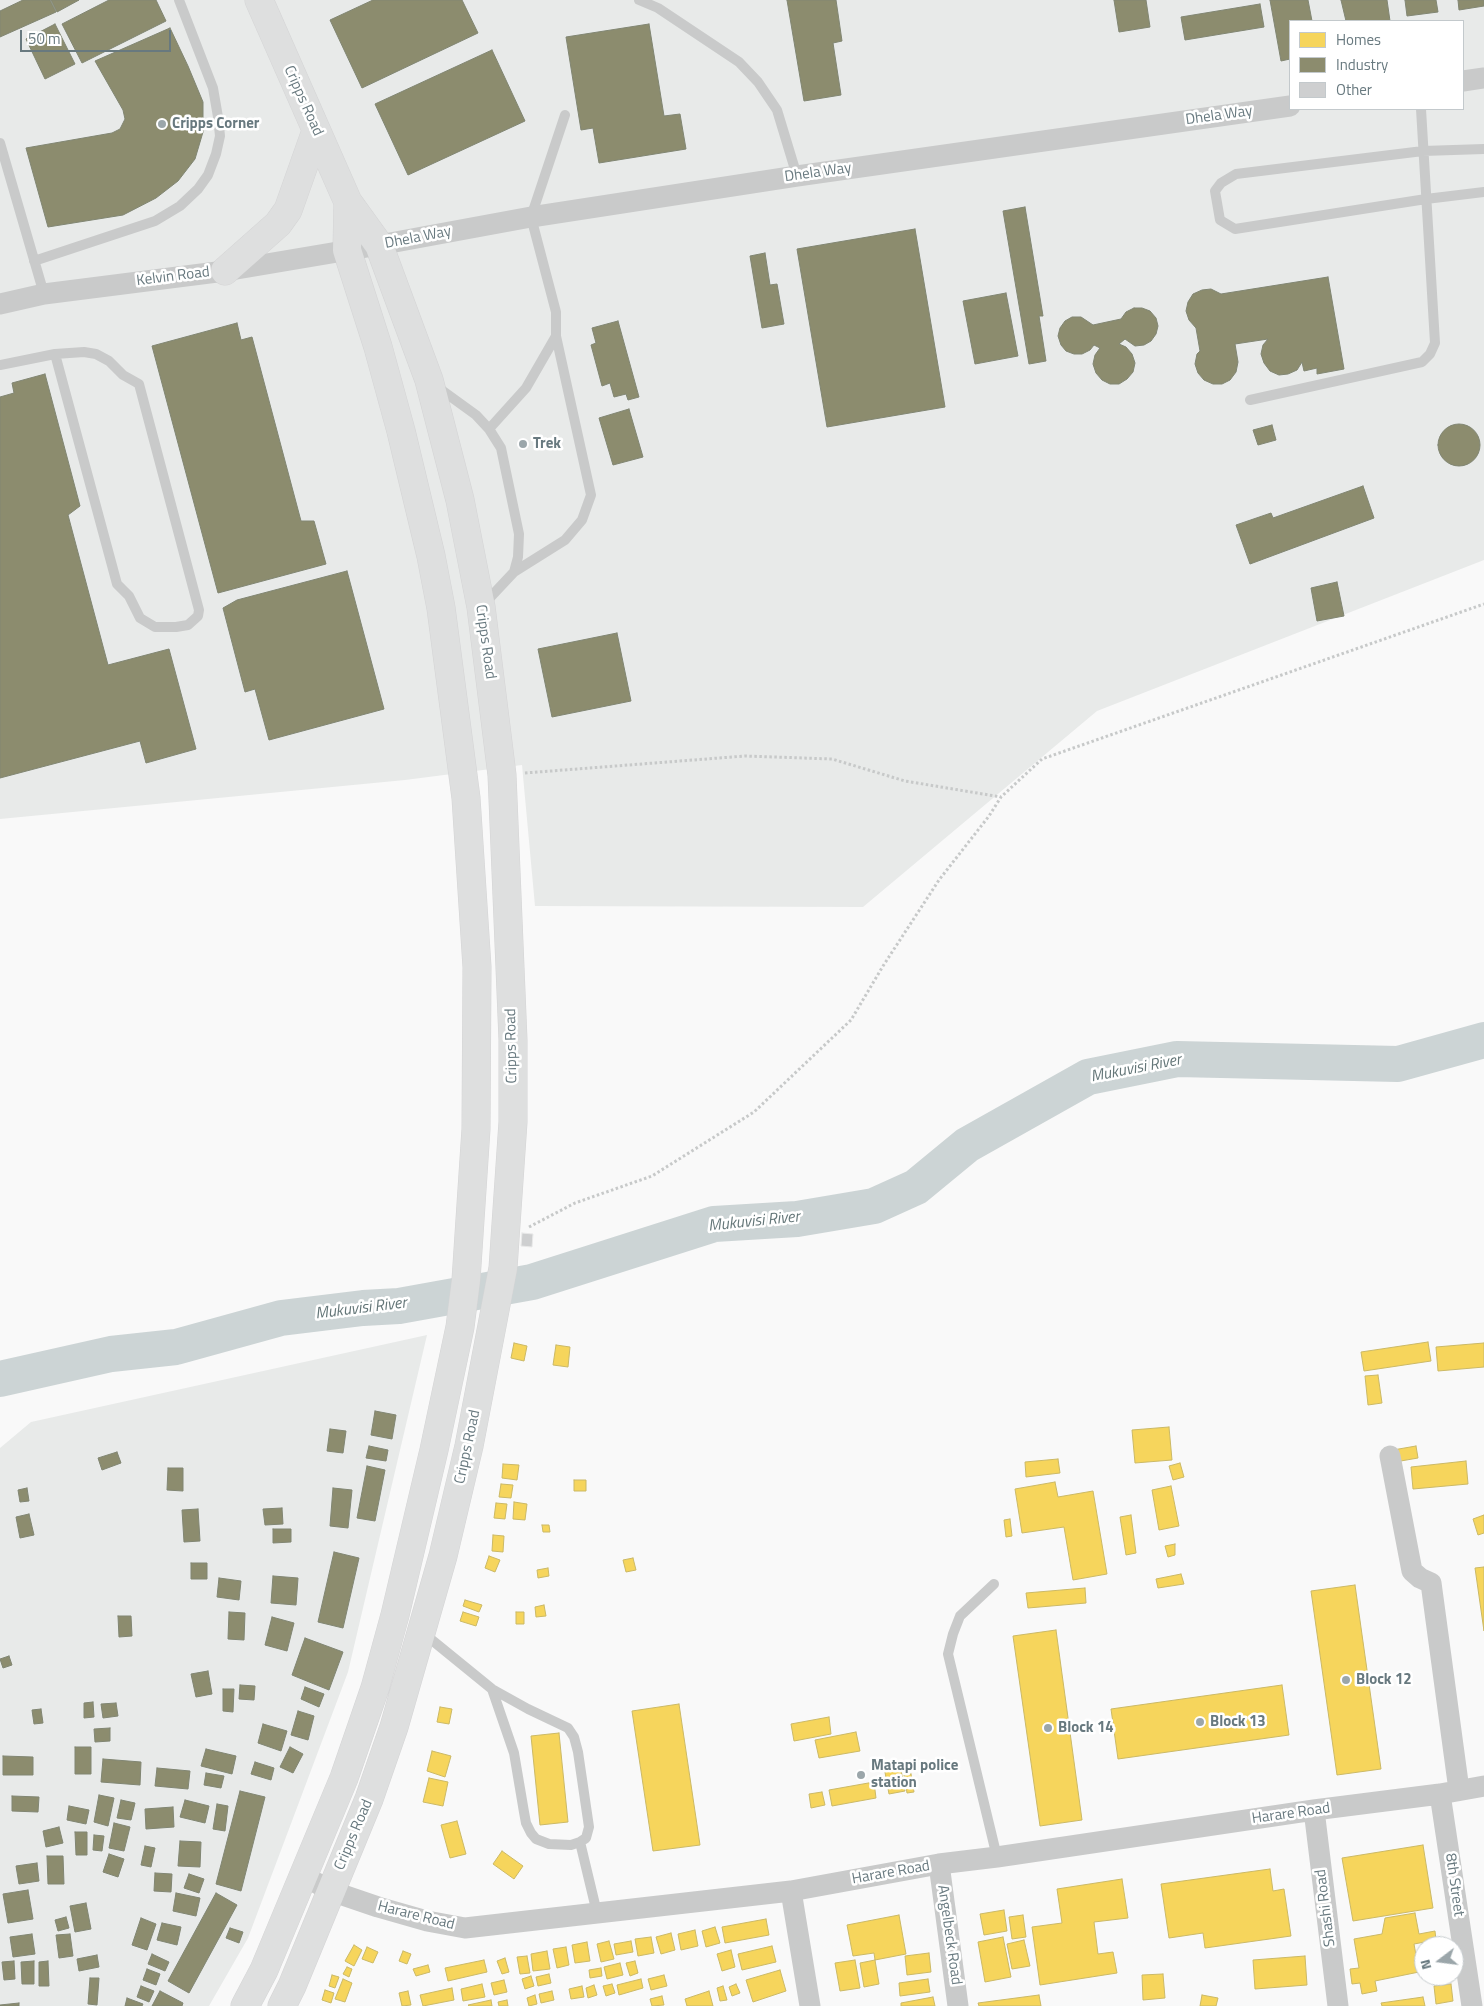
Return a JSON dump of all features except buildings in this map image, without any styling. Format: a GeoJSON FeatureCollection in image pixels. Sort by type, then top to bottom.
{"type":"FeatureCollection","features":[{"type":"Feature","properties":{"kind":"main road","name":"Cripps Road"},"geometry":{"type":"LineString","coordinates":[[259,0],[348,202],[380,245],[429,380],[460,500],[481,607],[502,775],[513,1040],[513,1122],[503,1268],[469,1446],[443,1556],[394,1727],[369,1799],[282,2006]]}},
{"type":"Feature","properties":{"kind":"main road"},"geometry":{"type":"LineString","coordinates":[[225,271],[278,224],[288,210],[316,131]]}},
{"type":"Feature","properties":{"kind":"main road","name":"Cripps Road"},"geometry":{"type":"LineString","coordinates":[[246,2006],[264,1970],[344,1778],[375,1688],[385,1652],[434,1450],[460,1327],[466,1280],[476,1129],[478,967],[466,798],[441,608],[430,556],[378,347],[347,250],[348,202]]}},
{"type":"Feature","properties":{"kind":"street"},"geometry":{"type":"LineString","coordinates":[[1464,81],[1484,78]]}},
{"type":"Feature","properties":{"kind":"street","name":"Dhela Way"},"geometry":{"type":"LineString","coordinates":[[347,250],[532,217],[797,176],[1289,106]]}},
{"type":"Feature","properties":{"kind":"street","name":"Kelvin Road"},"geometry":{"type":"LineString","coordinates":[[0,304],[44,294],[225,271],[347,250]]}},
{"type":"Feature","properties":{"kind":"street","name":"8th Street"},"geometry":{"type":"LineString","coordinates":[[1390,1456],[1412,1571],[1430,1583],[1472,2006]]}},
{"type":"Feature","properties":{"kind":"street","name":"Harare Road"},"geometry":{"type":"LineString","coordinates":[[304,1876],[331,1891],[427,1922],[465,1928],[792,1891],[939,1864],[997,1858],[1484,1786]]}},
{"type":"Feature","properties":{"kind":"street","name":"Shashi Road"},"geometry":{"type":"LineString","coordinates":[[1314,1810],[1338,2006]]}},
{"type":"Feature","properties":{"kind":"street","name":"Angelbeck Road"},"geometry":{"type":"LineString","coordinates":[[939,1864],[958,2006]]}},
{"type":"Feature","properties":{"kind":"street"},"geometry":{"type":"LineString","coordinates":[[792,1891],[810,2006]]}},
{"type":"Feature","properties":{"kind":"lane"},"geometry":{"type":"LineString","coordinates":[[34,261],[154,221],[180,206],[198,189],[208,175],[220,136],[218,117],[213,88],[179,0]]}},
{"type":"Feature","properties":{"kind":"lane"},"geometry":{"type":"LineString","coordinates":[[639,0],[658,8],[739,62],[758,82],[777,110],[797,176]]}},
{"type":"Feature","properties":{"kind":"lane"},"geometry":{"type":"LineString","coordinates":[[1250,400],[1422,362],[1430,354],[1435,343],[1421,110]]}},
{"type":"Feature","properties":{"kind":"lane"},"geometry":{"type":"LineString","coordinates":[[481,607],[514,572],[565,540],[582,520],[591,495],[556,336],[556,312],[532,217],[565,116]]}},
{"type":"Feature","properties":{"kind":"lane"},"geometry":{"type":"LineString","coordinates":[[0,143],[44,294]]}},
{"type":"Feature","properties":{"kind":"lane"},"geometry":{"type":"LineString","coordinates":[[1484,149],[1423,151],[1236,174],[1221,183],[1215,192],[1220,220],[1235,229],[1426,199],[1484,192]]}},
{"type":"Feature","properties":{"kind":"lane"},"geometry":{"type":"LineString","coordinates":[[490,429],[526,388],[556,336]]}},
{"type":"Feature","properties":{"kind":"lane"},"geometry":{"type":"LineString","coordinates":[[0,365],[55,354],[84,352],[96,354],[109,361],[122,375],[139,384],[199,610],[198,616],[188,625],[176,628],[155,627],[140,618],[129,596],[118,584],[55,354]]}},
{"type":"Feature","properties":{"kind":"lane"},"geometry":{"type":"LineString","coordinates":[[429,380],[476,415],[490,429],[501,448],[519,534],[518,557],[514,572]]}},
{"type":"Feature","properties":{"kind":"lane"},"geometry":{"type":"LineString","coordinates":[[994,1584],[960,1616],[948,1654],[997,1858]]}},
{"type":"Feature","properties":{"kind":"lane"},"geometry":{"type":"LineString","coordinates":[[422,1632],[492,1689],[568,1728],[574,1738],[578,1752],[589,1827],[586,1838],[580,1842],[571,1845],[549,1844],[536,1838],[531,1833],[526,1823],[514,1753],[492,1689]]}},
{"type":"Feature","properties":{"kind":"lane"},"geometry":{"type":"LineString","coordinates":[[580,1842],[597,1913]]}},
{"type":"Feature","properties":{"kind":"path"},"geometry":{"type":"LineString","coordinates":[[506,1239],[575,1202],[652,1176],[754,1112],[851,1020],[883,966],[939,880],[989,816],[1001,797],[1042,759],[1484,604]]}},
{"type":"Feature","properties":{"kind":"path"},"geometry":{"type":"LineString","coordinates":[[502,775],[745,756],[832,759],[905,781],[1001,797]]}},
{"type":"Feature","properties":{"kind":"shaded area"},"geometry":{"type":"Polygon","coordinates":[[[0,0],[1484,0],[1484,560],[1097,711],[863,907],[535,906],[522,765],[405,780],[0,819],[0,0]]]}},
{"type":"Feature","properties":{"kind":"shaded area"},"geometry":{"type":"Polygon","coordinates":[[[427,1335],[348,1672],[248,1938],[209,2006],[0,2006],[0,1448],[31,1422],[427,1335]]]}},
{"type":"Feature","properties":{"kind":"waterway","name":"Mukuvisi River"},"geometry":{"type":"LineString","coordinates":[[0,1379],[111,1354],[176,1347],[281,1318],[363,1308],[399,1306],[532,1282],[714,1224],[797,1219],[874,1206],[916,1187],[967,1145],[1088,1077],[1177,1059],[1398,1064],[1484,1040]]}},
{"type":"Feature","properties":{"kind":"place","name":"Cripps Corner"},"geometry":{"type":"Point","coordinates":[162,124]}},
{"type":"Feature","properties":{"kind":"place","name":"Trek"},"geometry":{"type":"Point","coordinates":[523,444]}},
{"type":"Feature","properties":{"kind":"place","name":"Block 12"},"geometry":{"type":"Point","coordinates":[1346,1680]}},
{"type":"Feature","properties":{"kind":"place","name":"Block 13"},"geometry":{"type":"Point","coordinates":[1200,1722]}},
{"type":"Feature","properties":{"kind":"place","name":"Block 14"},"geometry":{"type":"Point","coordinates":[1048,1728]}},
{"type":"Feature","properties":{"kind":"place","name":"Matapi police station"},"geometry":{"type":"Point","coordinates":[861,1775]}}]}
